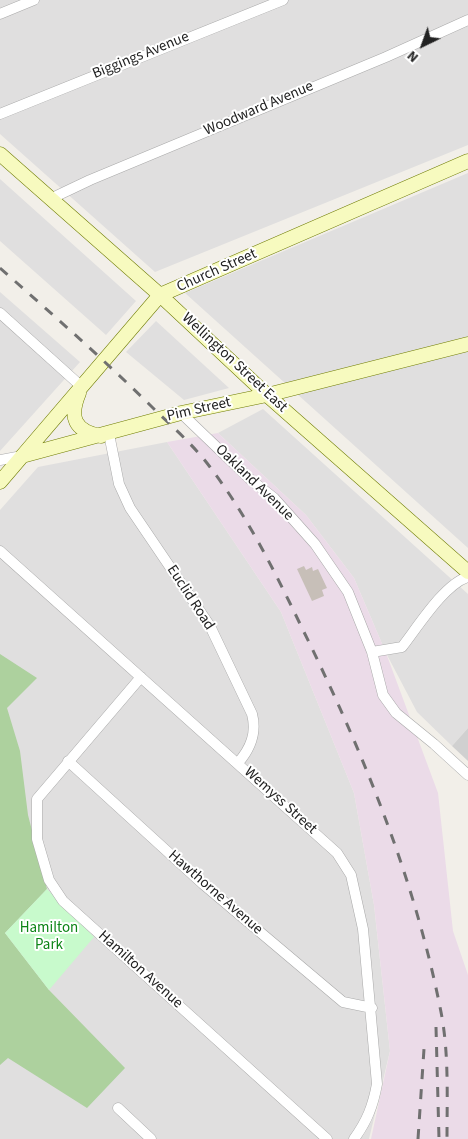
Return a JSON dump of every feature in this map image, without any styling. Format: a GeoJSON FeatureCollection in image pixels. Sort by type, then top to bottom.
{"type":"FeatureCollection","features":[{"type":"Feature","properties":{"kind":"main road","name":"Wellington Street East"},"geometry":{"type":"LineString","coordinates":[[0,154],[468,572]]}},
{"type":"Feature","properties":{"kind":"main road","name":"Church Street"},"geometry":{"type":"LineString","coordinates":[[22,456],[160,295],[468,161]]}},
{"type":"Feature","properties":{"kind":"main road","name":"Pim Street"},"geometry":{"type":"LineString","coordinates":[[22,456],[106,435],[181,413],[268,395],[468,344]]}},
{"type":"Feature","properties":{"kind":"main road"},"geometry":{"type":"LineString","coordinates":[[82,387],[74,405],[74,417],[79,428],[88,434],[106,435]]}},
{"type":"Feature","properties":{"kind":"main road"},"geometry":{"type":"LineString","coordinates":[[0,482],[22,456]]}},
{"type":"Feature","properties":{"kind":"street"},"geometry":{"type":"LineString","coordinates":[[0,14],[34,0]]}},
{"type":"Feature","properties":{"kind":"street","name":"Biggings Avenue"},"geometry":{"type":"LineString","coordinates":[[0,114],[283,0]]}},
{"type":"Feature","properties":{"kind":"street","name":"Woodward Avenue"},"geometry":{"type":"LineString","coordinates":[[50,199],[90,180],[386,57],[468,20]]}},
{"type":"Feature","properties":{"kind":"street"},"geometry":{"type":"LineString","coordinates":[[0,313],[82,387]]}},
{"type":"Feature","properties":{"kind":"street","name":"Oakland Avenue"},"geometry":{"type":"LineString","coordinates":[[181,413],[251,480],[274,498],[315,544],[348,592],[372,652],[383,695],[396,713],[468,775]]}},
{"type":"Feature","properties":{"kind":"street","name":"Euclid Road"},"geometry":{"type":"LineString","coordinates":[[106,435],[118,484],[130,508],[210,626],[252,714],[256,728],[252,742],[238,763]]}},
{"type":"Feature","properties":{"kind":"street"},"geometry":{"type":"LineString","coordinates":[[0,460],[22,456]]}},
{"type":"Feature","properties":{"kind":"street","name":"Wemyss Street"},"geometry":{"type":"LineString","coordinates":[[0,551],[337,853],[351,875],[363,929],[378,1084],[374,1106],[354,1139]]}},
{"type":"Feature","properties":{"kind":"street"},"geometry":{"type":"LineString","coordinates":[[372,652],[402,647],[447,592],[461,579],[468,577]]}},
{"type":"Feature","properties":{"kind":"street","name":"Hamilton Avenue"},"geometry":{"type":"LineString","coordinates":[[141,677],[68,760],[37,799],[37,839],[48,880],[63,901],[327,1139]]}},
{"type":"Feature","properties":{"kind":"street","name":"Hawthorne Avenue"},"geometry":{"type":"LineString","coordinates":[[68,760],[203,884],[343,1002],[372,1008]]}},
{"type":"Feature","properties":{"kind":"street"},"geometry":{"type":"LineString","coordinates":[[118,1108],[151,1139]]}},
{"type":"Feature","properties":{"kind":"shaded area"},"geometry":{"type":"Polygon","coordinates":[[[0,0],[468,0],[468,145],[155,272],[0,134],[0,0]]]}},
{"type":"Feature","properties":{"kind":"shaded area"},"geometry":{"type":"Polygon","coordinates":[[[468,173],[468,548],[185,293],[468,173]]]}},
{"type":"Feature","properties":{"kind":"shaded area"},"geometry":{"type":"Polygon","coordinates":[[[0,179],[136,301],[106,335],[0,241],[0,179]]]}},
{"type":"Feature","properties":{"kind":"shaded area"},"geometry":{"type":"Polygon","coordinates":[[[0,292],[80,362],[0,451],[0,292]]]}},
{"type":"Feature","properties":{"kind":"shaded area"},"geometry":{"type":"Polygon","coordinates":[[[156,321],[229,388],[184,400],[126,352],[156,321]]]}},
{"type":"Feature","properties":{"kind":"shaded area"},"geometry":{"type":"Polygon","coordinates":[[[263,409],[468,594],[468,728],[452,746],[417,712],[386,653],[354,578],[306,515],[218,433],[263,409]]]}},
{"type":"Feature","properties":{"kind":"shaded area"},"geometry":{"type":"Polygon","coordinates":[[[218,433],[306,515],[354,578],[386,653],[438,793],[453,931],[468,975],[468,1139],[371,1139],[390,1051],[374,905],[354,793],[281,612],[167,442],[218,433]]]}},
{"type":"Feature","properties":{"kind":"shaded area"},"geometry":{"type":"Polygon","coordinates":[[[167,442],[281,612],[354,793],[374,905],[390,1051],[369,1139],[0,1139],[0,510],[38,467],[167,442]]]}},
{"type":"Feature","properties":{"kind":"shaded area"},"geometry":{"type":"Polygon","coordinates":[[[468,728],[468,761],[452,746],[468,728]]]}},
{"type":"Feature","properties":{"kind":"green space"},"geometry":{"type":"Polygon","coordinates":[[[0,654],[37,678],[7,708],[20,751],[28,815],[47,889],[5,933],[49,990],[125,1068],[87,1108],[8,1058],[0,1065],[0,654]]]}},
{"type":"Feature","properties":{"kind":"green space","name":"Hamilton Park"},"geometry":{"type":"Polygon","coordinates":[[[47,889],[94,937],[49,990],[5,933],[47,889]]]}},
{"type":"Feature","properties":{"kind":"building"},"geometry":{"type":"Polygon","coordinates":[[[304,566],[306,570],[312,567],[313,571],[318,569],[327,588],[322,590],[324,596],[312,601],[297,569],[304,566]]]}},
{"type":"Feature","properties":{"kind":"railway"},"geometry":{"type":"LineString","coordinates":[[0,268],[113,370],[196,450],[237,506],[272,567],[325,676],[366,769],[385,817],[417,913],[444,1028],[447,1075],[447,1139]]}},
{"type":"Feature","properties":{"kind":"railway"},"geometry":{"type":"LineString","coordinates":[[436,1027],[439,1139]]}},
{"type":"Feature","properties":{"kind":"railway"},"geometry":{"type":"LineString","coordinates":[[418,1139],[424,1049]]}}]}
